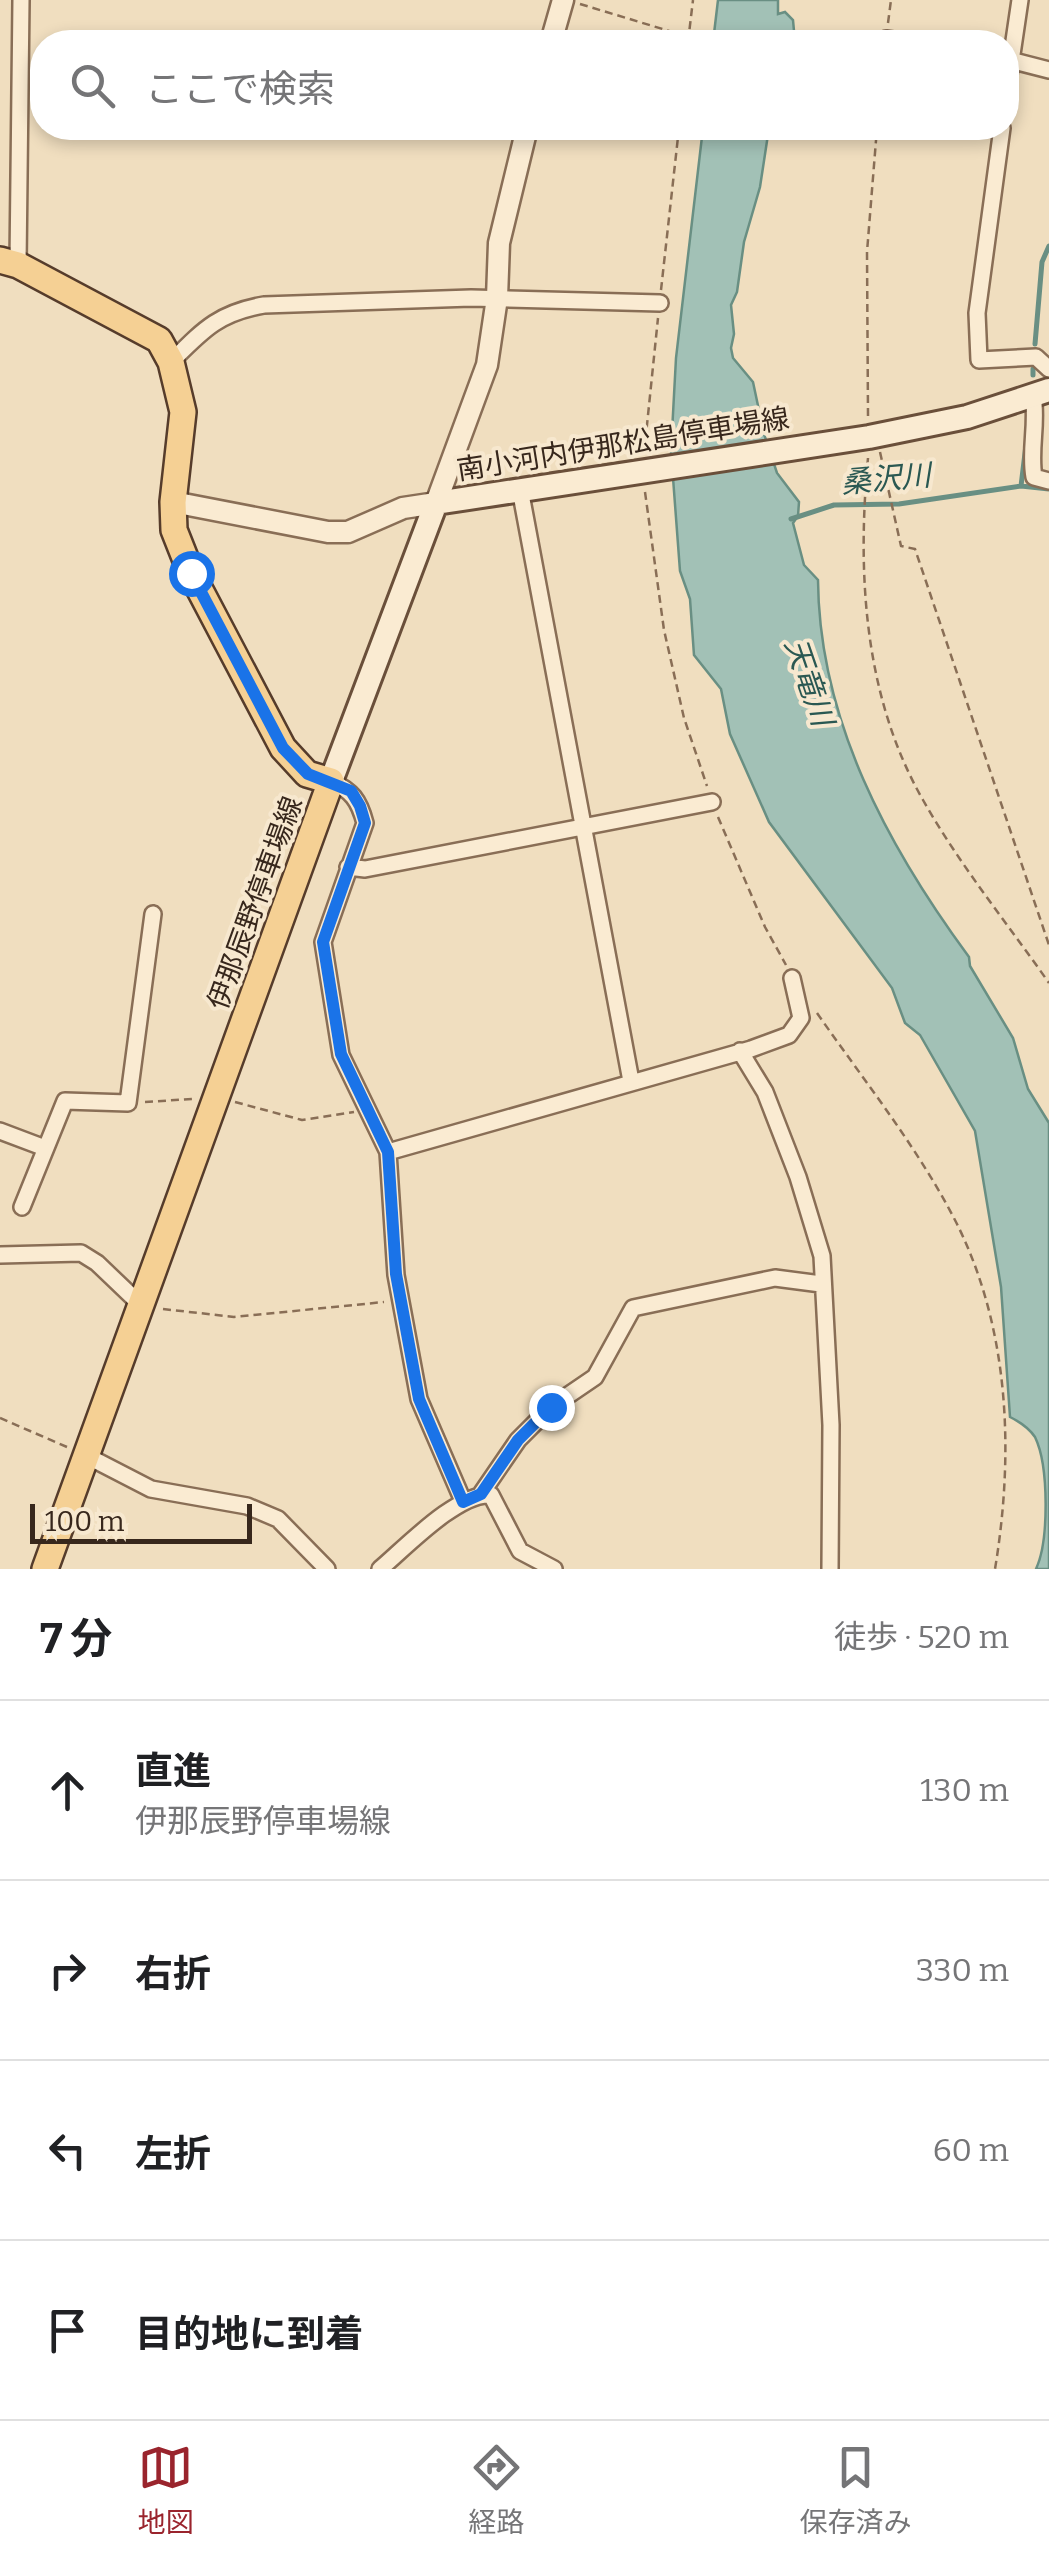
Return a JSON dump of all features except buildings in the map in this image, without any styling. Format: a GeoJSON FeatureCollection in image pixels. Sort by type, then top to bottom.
{"type":"FeatureCollection","features":[{"type":"Feature","properties":{"kind":"main road"},"geometry":{"type":"LineString","coordinates":[[9,263],[159,340],[171,362]]}},
{"type":"Feature","properties":{"kind":"main road","name":"伊那辰野停車場線"},"geometry":{"type":"LineString","coordinates":[[45,1569],[331,781],[308,774],[283,748],[191,573],[174,530],[173,502],[183,412],[171,362]]}},
{"type":"Feature","properties":{"kind":"main road","name":"南小河内伊那松島停車場線"},"geometry":{"type":"LineString","coordinates":[[331,781],[436,503],[867,437],[967,418],[1041,393]]}},
{"type":"Feature","properties":{"kind":"street"},"geometry":{"type":"LineString","coordinates":[[9,263],[22,0]]}},
{"type":"Feature","properties":{"kind":"street"},"geometry":{"type":"LineString","coordinates":[[555,30],[566,0]]}},
{"type":"Feature","properties":{"kind":"street"},"geometry":{"type":"LineString","coordinates":[[1014,30],[1020,0]]}},
{"type":"Feature","properties":{"kind":"street"},"geometry":{"type":"LineString","coordinates":[[1019,62],[1049,70]]}},
{"type":"Feature","properties":{"kind":"street"},"geometry":{"type":"LineString","coordinates":[[173,502],[328,532],[348,532],[403,508],[436,503],[487,365],[497,298],[499,243],[524,140]]}},
{"type":"Feature","properties":{"kind":"street"},"geometry":{"type":"LineString","coordinates":[[1000,140],[978,312],[979,360],[1036,357],[1049,369]]}},
{"type":"Feature","properties":{"kind":"street"},"geometry":{"type":"LineString","coordinates":[[171,362],[213,323],[234,310],[264,305],[497,298],[660,302]]}},
{"type":"Feature","properties":{"kind":"street"},"geometry":{"type":"LineString","coordinates":[[1041,393],[1031,461],[1034,477],[1049,481]]}},
{"type":"Feature","properties":{"kind":"street"},"geometry":{"type":"LineString","coordinates":[[520,489],[632,1081]]}},
{"type":"Feature","properties":{"kind":"street"},"geometry":{"type":"LineString","coordinates":[[331,781],[351,791],[365,823],[323,942],[341,1054],[388,1152],[396,1274],[419,1399],[463,1502]]}},
{"type":"Feature","properties":{"kind":"street"},"geometry":{"type":"LineString","coordinates":[[348,866],[364,869],[712,802]]}},
{"type":"Feature","properties":{"kind":"street"},"geometry":{"type":"LineString","coordinates":[[22,1208],[65,1102],[128,1103],[153,914]]}},
{"type":"Feature","properties":{"kind":"street"},"geometry":{"type":"LineString","coordinates":[[388,1152],[504,1122],[788,1034],[800,1018],[792,978]]}},
{"type":"Feature","properties":{"kind":"street"},"geometry":{"type":"LineString","coordinates":[[740,1052],[764,1092],[798,1177],[822,1256],[831,1425],[830,1569]]}},
{"type":"Feature","properties":{"kind":"street"},"geometry":{"type":"LineString","coordinates":[[0,1131],[45,1148]]}},
{"type":"Feature","properties":{"kind":"street"},"geometry":{"type":"LineString","coordinates":[[0,1255],[81,1253],[142,1306]]}},
{"type":"Feature","properties":{"kind":"street"},"geometry":{"type":"LineString","coordinates":[[481,1494],[518,1440],[551,1407],[595,1378],[633,1308],[775,1278],[821,1284]]}},
{"type":"Feature","properties":{"kind":"street"},"geometry":{"type":"LineString","coordinates":[[87,1456],[151,1489],[247,1506],[278,1519],[327,1569]]}},
{"type":"Feature","properties":{"kind":"street"},"geometry":{"type":"LineString","coordinates":[[380,1569],[463,1502],[481,1494],[491,1495],[520,1552],[554,1569]]}},
{"type":"Feature","properties":{"kind":"path"},"geometry":{"type":"LineString","coordinates":[[566,0],[668,30]]}},
{"type":"Feature","properties":{"kind":"path"},"geometry":{"type":"LineString","coordinates":[[690,30],[693,0]]}},
{"type":"Feature","properties":{"kind":"path"},"geometry":{"type":"LineString","coordinates":[[887,30],[890,0]]}},
{"type":"Feature","properties":{"kind":"path"},"geometry":{"type":"LineString","coordinates":[[678,140],[646,471],[664,630],[684,718],[712,802],[765,927],[792,978]]}},
{"type":"Feature","properties":{"kind":"path"},"geometry":{"type":"LineString","coordinates":[[876,140],[867,252],[867,437],[862,520],[866,614],[874,662],[893,732],[922,799],[1049,983]]}},
{"type":"Feature","properties":{"kind":"path"},"geometry":{"type":"LineString","coordinates":[[867,437],[890,494],[901,546],[915,549],[1049,946]]}},
{"type":"Feature","properties":{"kind":"path"},"geometry":{"type":"LineString","coordinates":[[815,1010],[932,1178],[980,1280],[1006,1413],[1005,1496],[995,1569]]}},
{"type":"Feature","properties":{"kind":"path"},"geometry":{"type":"LineString","coordinates":[[128,1103],[217,1098],[302,1120],[370,1110]]}},
{"type":"Feature","properties":{"kind":"path"},"geometry":{"type":"LineString","coordinates":[[142,1306],[234,1317],[400,1300]]}},
{"type":"Feature","properties":{"kind":"path"},"geometry":{"type":"LineString","coordinates":[[0,1418],[87,1456]]}},
{"type":"Feature","properties":{"kind":"water"},"geometry":{"type":"Polygon","coordinates":[[[718,0],[778,0],[778,14],[785,12],[793,20],[794,30],[714,30],[718,0]]]}},
{"type":"Feature","properties":{"kind":"water","name":"天竜川"},"geometry":{"type":"Polygon","coordinates":[[[702,140],[767,140],[737,292],[731,305],[733,358],[753,382],[777,473],[799,502],[793,523],[804,565],[818,580],[821,632],[831,682],[864,780],[911,871],[969,957],[970,966],[1013,1038],[1028,1089],[1049,1123],[1049,1569],[1036,1569],[1045,1523],[1040,1450],[1030,1431],[1010,1417],[1001,1287],[975,1131],[920,1035],[905,1023],[892,988],[769,822],[730,734],[721,689],[694,655],[690,599],[680,571],[671,451],[676,358],[702,140]]]}},
{"type":"Feature","properties":{"kind":"waterway"},"geometry":{"type":"LineString","coordinates":[[1035,344],[1042,262],[1049,246]]}},
{"type":"Feature","properties":{"kind":"waterway"},"geometry":{"type":"LineString","coordinates":[[1033,369],[1033,375]]}},
{"type":"Feature","properties":{"kind":"waterway"},"geometry":{"type":"LineString","coordinates":[[1021,486],[1026,445]]}},
{"type":"Feature","properties":{"kind":"waterway","name":"桑沢川"},"geometry":{"type":"LineString","coordinates":[[791,519],[834,505],[899,504],[1021,486],[1049,489]]}},
{"type":"Feature","properties":{"kind":"route"},"geometry":{"type":"LineString","coordinates":[[191,573],[283,748],[308,774],[351,791],[365,823],[323,942],[341,1054],[388,1152],[396,1274],[419,1399],[463,1502],[481,1494],[518,1440],[551,1407]]}}]}
